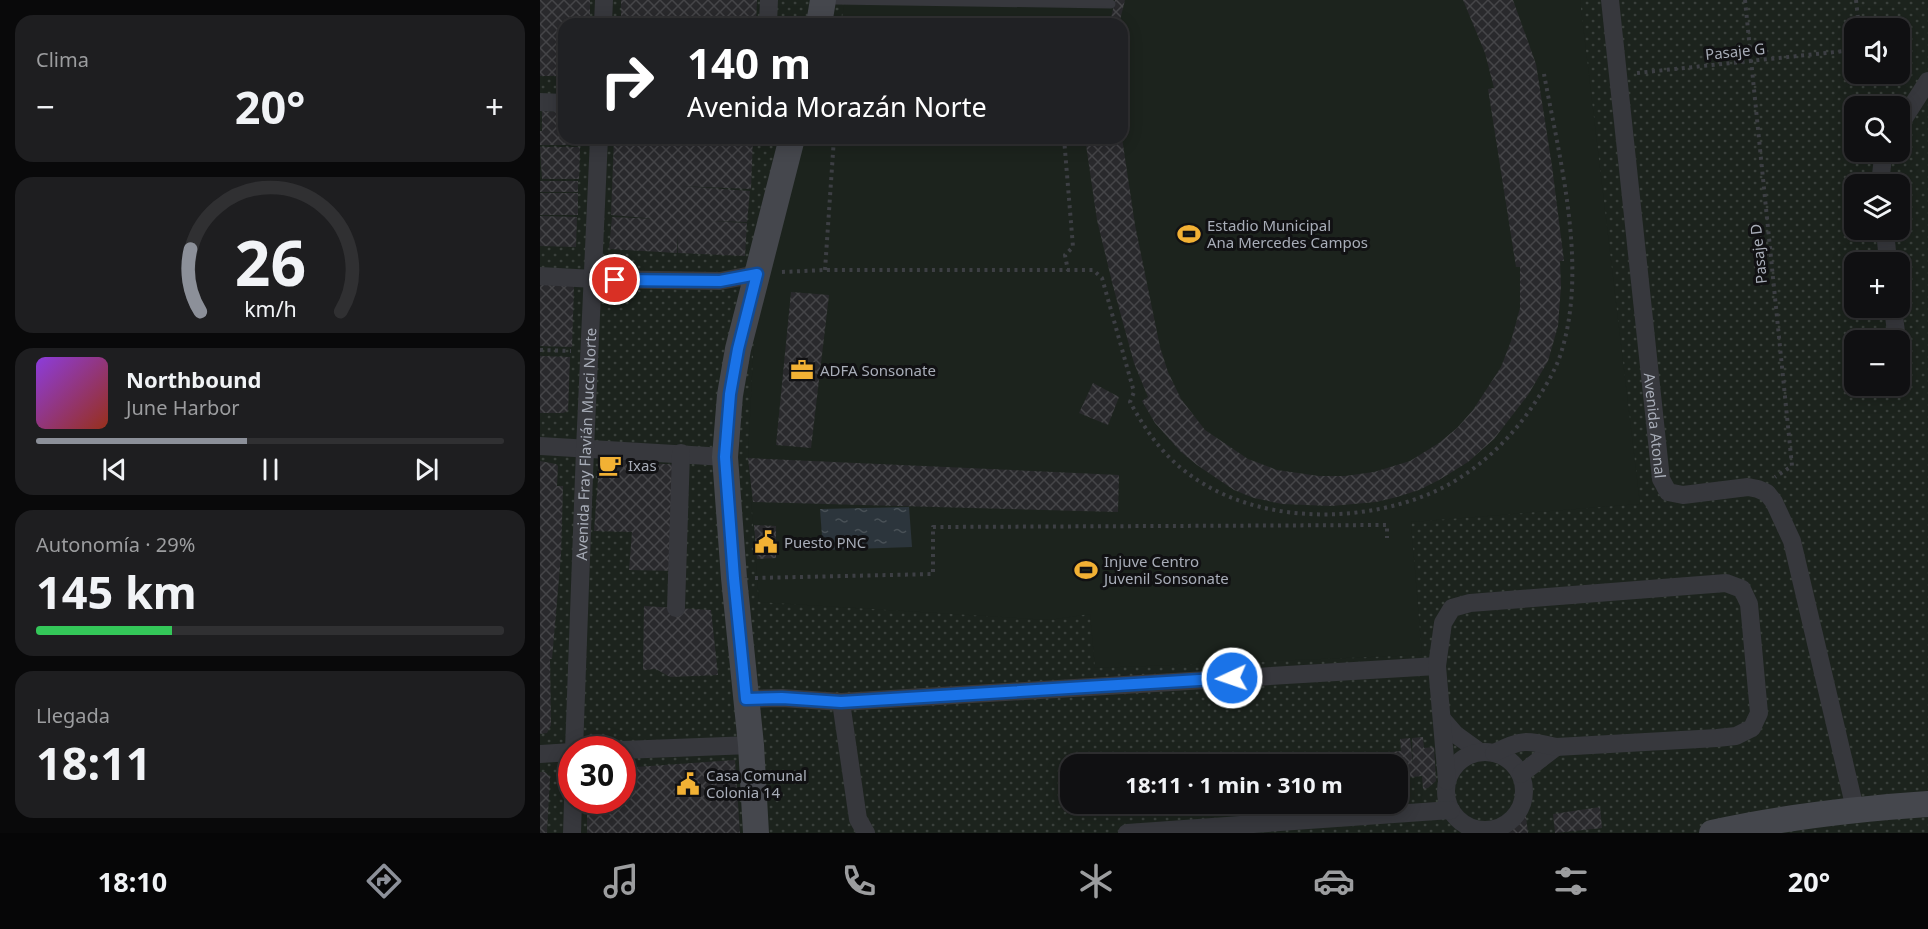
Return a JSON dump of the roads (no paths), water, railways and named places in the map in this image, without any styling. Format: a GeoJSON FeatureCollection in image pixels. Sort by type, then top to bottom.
{"type":"FeatureCollection","features":[{"type":"Feature","properties":{"kind":"main road"},"geometry":{"type":"LineString","coordinates":[[820,18],[824,0]]}},
{"type":"Feature","properties":{"kind":"main road"},"geometry":{"type":"LineString","coordinates":[[756,833],[751,745],[734,578],[725,457],[730,394],[738,349],[790,144]]}},
{"type":"Feature","properties":{"kind":"main road"},"geometry":{"type":"LineString","coordinates":[[1712,833],[1764,822],[1855,809],[1928,804]]}},
{"type":"Feature","properties":{"kind":"street"},"geometry":{"type":"LineString","coordinates":[[603,18],[604,0]]}},
{"type":"Feature","properties":{"kind":"street"},"geometry":{"type":"LineString","coordinates":[[768,18],[769,0]]}},
{"type":"Feature","properties":{"kind":"street","name":"Avenida Atonal"},"geometry":{"type":"LineString","coordinates":[[1610,0],[1661,480],[1668,492],[1683,495],[1748,487],[1767,493],[1780,512],[1792,541],[1855,809]]}},
{"type":"Feature","properties":{"kind":"street"},"geometry":{"type":"LineString","coordinates":[[1910,109],[1928,81]]}},
{"type":"Feature","properties":{"kind":"street"},"geometry":{"type":"LineString","coordinates":[[540,102],[558,103]]}},
{"type":"Feature","properties":{"kind":"street","name":"Avenida Fray Flavián Mucci Norte"},"geometry":{"type":"LineString","coordinates":[[574,736],[599,144]]}},
{"type":"Feature","properties":{"kind":"street"},"geometry":{"type":"LineString","coordinates":[[540,276],[720,281],[757,274]]}},
{"type":"Feature","properties":{"kind":"street"},"geometry":{"type":"LineString","coordinates":[[540,446],[725,457]]}},
{"type":"Feature","properties":{"kind":"street"},"geometry":{"type":"LineString","coordinates":[[676,608],[681,453]]}},
{"type":"Feature","properties":{"kind":"street"},"geometry":{"type":"LineString","coordinates":[[1442,719],[1455,734],[1487,752],[1506,757],[1521,774],[1525,786],[1524,798],[1516,814],[1503,826],[1491,830],[1479,830],[1468,826],[1451,810],[1446,796],[1447,781],[1437,666],[1443,623],[1452,608],[1470,603],[1726,583],[1742,589],[1749,604],[1759,713],[1752,728],[1736,736],[1717,738],[1556,747],[1532,741],[1521,741],[1487,752],[1466,757],[1454,767],[1447,781]]}},
{"type":"Feature","properties":{"kind":"street"},"geometry":{"type":"LineString","coordinates":[[746,699],[782,698],[841,702],[1437,666]]}},
{"type":"Feature","properties":{"kind":"street"},"geometry":{"type":"LineString","coordinates":[[841,702],[858,819],[866,833]]}},
{"type":"Feature","properties":{"kind":"street"},"geometry":{"type":"LineString","coordinates":[[636,749],[751,745]]}},
{"type":"Feature","properties":{"kind":"street"},"geometry":{"type":"LineString","coordinates":[[1521,774],[1556,747]]}},
{"type":"Feature","properties":{"kind":"street"},"geometry":{"type":"LineString","coordinates":[[540,754],[558,752]]}},
{"type":"Feature","properties":{"kind":"street"},"geometry":{"type":"LineString","coordinates":[[1127,833],[1451,810]]}},
{"type":"Feature","properties":{"kind":"street"},"geometry":{"type":"LineString","coordinates":[[572,833],[573,814]]}},
{"type":"Feature","properties":{"kind":"lane"},"geometry":{"type":"LineString","coordinates":[[835,0],[1111,4]]}},
{"type":"Feature","properties":{"kind":"water"},"geometry":{"type":"Polygon","coordinates":[[[909,507],[912,547],[823,550],[820,509],[909,507]]]}},
{"type":"Feature","properties":{"kind":"place","name":"Estadio Municipal Ana Mercedes Campos"},"geometry":{"type":"Point","coordinates":[1189,234]}},
{"type":"Feature","properties":{"kind":"place","name":"ADFA Sonsonate"},"geometry":{"type":"Point","coordinates":[802,370]}},
{"type":"Feature","properties":{"kind":"place","name":"Ixas"},"geometry":{"type":"Point","coordinates":[610,465]}},
{"type":"Feature","properties":{"kind":"place","name":"Puesto PNC"},"geometry":{"type":"Point","coordinates":[766,542]}},
{"type":"Feature","properties":{"kind":"place","name":"Injuve Centro Juvenil Sonsonate"},"geometry":{"type":"Point","coordinates":[1086,570]}},
{"type":"Feature","properties":{"kind":"place","name":"Casa Comunal Colonia 14"},"geometry":{"type":"Point","coordinates":[688,784]}}]}
